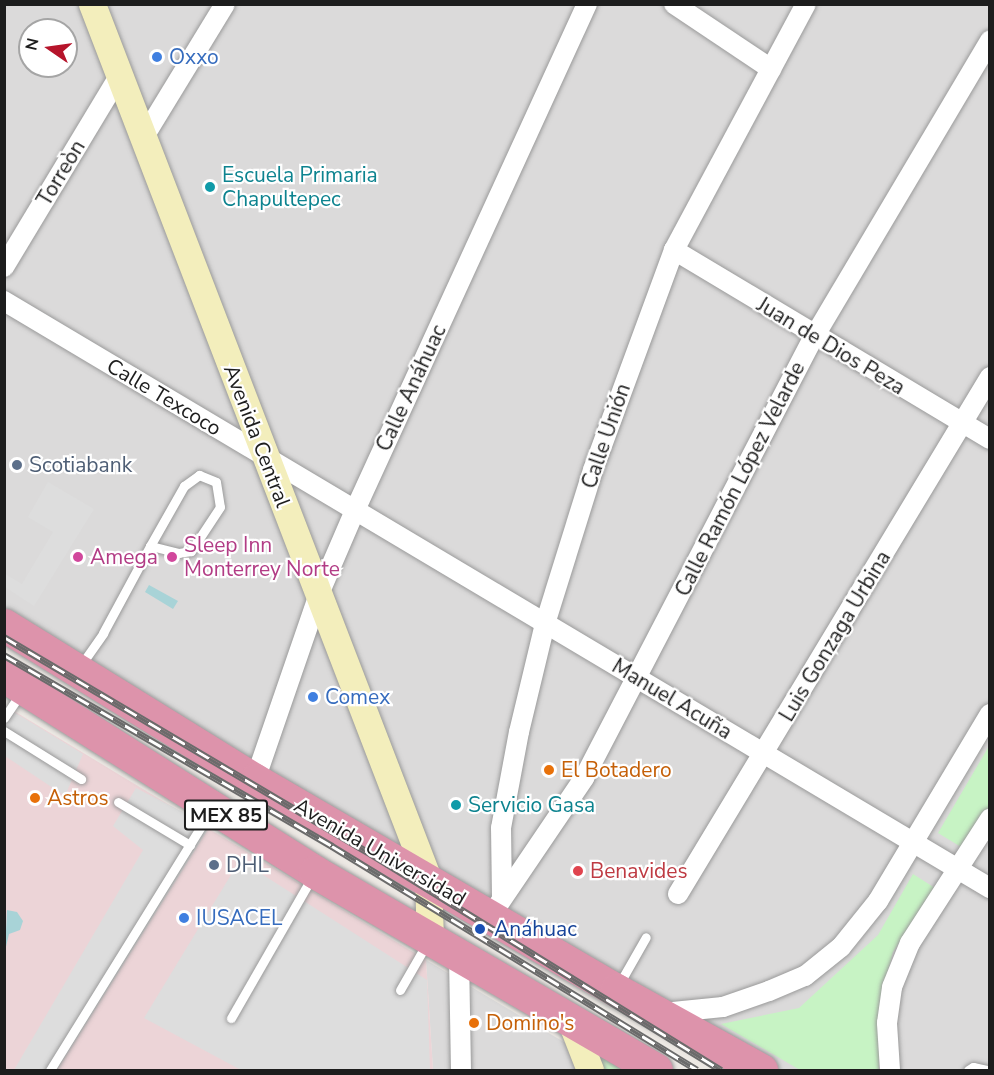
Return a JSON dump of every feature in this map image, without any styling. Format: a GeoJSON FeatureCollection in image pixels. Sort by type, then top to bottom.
{"type":"FeatureCollection","features":[{"type":"Feature","properties":{"kind":"highway","name":"Avenida Universidad"},"geometry":{"type":"LineString","coordinates":[[4,625],[255,780],[428,879],[496,907],[616,990],[761,1071]]}},
{"type":"Feature","properties":{"kind":"highway","name":"MEX 85"},"geometry":{"type":"LineString","coordinates":[[14,682],[315,872],[656,1071]]}},
{"type":"Feature","properties":{"kind":"street","name":"Avenida Central"},"geometry":{"type":"LineString","coordinates":[[92,4],[118,78],[320,594],[428,879],[430,939]]}},
{"type":"Feature","properties":{"kind":"street"},"geometry":{"type":"LineString","coordinates":[[142,140],[225,4]]}},
{"type":"Feature","properties":{"kind":"street","name":"Calle Anáhuac"},"geometry":{"type":"LineString","coordinates":[[255,780],[320,594],[356,508],[587,4]]}},
{"type":"Feature","properties":{"kind":"street"},"geometry":{"type":"LineString","coordinates":[[674,4],[771,69]]}},
{"type":"Feature","properties":{"kind":"street","name":"Calle Unión"},"geometry":{"type":"LineString","coordinates":[[496,907],[501,828],[545,624],[593,470],[674,250],[806,4]]}},
{"type":"Feature","properties":{"kind":"street","name":"Calle Ramón López Velarde"},"geometry":{"type":"LineString","coordinates":[[496,907],[584,778],[814,337],[990,40]]}},
{"type":"Feature","properties":{"kind":"street","name":"Torreòn"},"geometry":{"type":"LineString","coordinates":[[4,267],[118,78]]}},
{"type":"Feature","properties":{"kind":"street","name":"Juan de Dios Peza"},"geometry":{"type":"LineString","coordinates":[[674,250],[814,337],[990,439]]}},
{"type":"Feature","properties":{"kind":"street","name":"Calle Texcoco"},"geometry":{"type":"LineString","coordinates":[[4,301],[265,457],[356,508]]}},
{"type":"Feature","properties":{"kind":"street","name":"Luis Gonzaga Urbina"},"geometry":{"type":"LineString","coordinates":[[678,894],[990,376]]}},
{"type":"Feature","properties":{"kind":"street","name":"Manuel Acuña"},"geometry":{"type":"LineString","coordinates":[[356,508],[545,624],[990,888]]}},
{"type":"Feature","properties":{"kind":"street"},"geometry":{"type":"LineString","coordinates":[[656,1014],[723,1007],[805,976],[841,947],[878,901],[990,714]]}},
{"type":"Feature","properties":{"kind":"street"},"geometry":{"type":"LineString","coordinates":[[890,1071],[887,1023],[892,987],[910,943],[990,819]]}},
{"type":"Feature","properties":{"kind":"street"},"geometry":{"type":"LineString","coordinates":[[459,956],[461,1071]]}},
{"type":"Feature","properties":{"kind":"street"},"geometry":{"type":"LineString","coordinates":[[570,1019],[591,1071]]}},
{"type":"Feature","properties":{"kind":"lane"},"geometry":{"type":"LineString","coordinates":[[77,670],[103,633],[150,546],[184,486],[199,475],[216,482],[220,507],[190,552],[179,553],[150,546]]}},
{"type":"Feature","properties":{"kind":"lane"},"geometry":{"type":"LineString","coordinates":[[4,718],[14,682]]}},
{"type":"Feature","properties":{"kind":"lane"},"geometry":{"type":"LineString","coordinates":[[4,731],[81,779]]}},
{"type":"Feature","properties":{"kind":"lane"},"geometry":{"type":"LineString","coordinates":[[118,802],[190,845]]}},
{"type":"Feature","properties":{"kind":"lane"},"geometry":{"type":"LineString","coordinates":[[50,1071],[213,807]]}},
{"type":"Feature","properties":{"kind":"lane"},"geometry":{"type":"LineString","coordinates":[[231,1018],[315,872]]}},
{"type":"Feature","properties":{"kind":"lane"},"geometry":{"type":"LineString","coordinates":[[616,990],[646,937]]}},
{"type":"Feature","properties":{"kind":"lane"},"geometry":{"type":"LineString","coordinates":[[400,990],[430,939]]}},
{"type":"Feature","properties":{"kind":"lane"},"geometry":{"type":"LineString","coordinates":[[968,1071],[973,1067],[987,1071]]}},
{"type":"Feature","properties":{"kind":"shaded area"},"geometry":{"type":"Polygon","coordinates":[[[4,5],[989,5],[989,1070],[742,1070],[5,614],[4,5]]]}},
{"type":"Feature","properties":{"kind":"shaded area"},"geometry":{"type":"Polygon","coordinates":[[[48,482],[94,509],[34,606],[5,587],[5,574],[22,584],[53,532],[28,517],[48,482]]]}},
{"type":"Feature","properties":{"kind":"shaded area"},"geometry":{"type":"Polygon","coordinates":[[[4,705],[426,960],[433,1070],[5,1070],[4,705]]]}},
{"type":"Feature","properties":{"kind":"shaded area"},"geometry":{"type":"Polygon","coordinates":[[[4,706],[83,754],[65,796],[5,756],[4,706]]]}},
{"type":"Feature","properties":{"kind":"shaded area"},"geometry":{"type":"Polygon","coordinates":[[[136,788],[210,826],[57,1070],[14,1070],[143,850],[113,826],[136,788]]]}},
{"type":"Feature","properties":{"kind":"shaded area"},"geometry":{"type":"Polygon","coordinates":[[[240,860],[427,980],[430,1070],[241,1070],[144,1018],[240,860]]]}},
{"type":"Feature","properties":{"kind":"shaded area"},"geometry":{"type":"Polygon","coordinates":[[[426,960],[611,1070],[433,1070],[426,960]]]}},
{"type":"Feature","properties":{"kind":"green space"},"geometry":{"type":"Polygon","coordinates":[[[989,746],[989,812],[966,850],[938,833],[989,746]]]}},
{"type":"Feature","properties":{"kind":"green space"},"geometry":{"type":"Polygon","coordinates":[[[913,874],[935,888],[893,952],[880,1001],[879,1070],[800,1070],[721,1024],[799,1008],[878,935],[913,874]]]}},
{"type":"Feature","properties":{"kind":"green space"},"geometry":{"type":"Polygon","coordinates":[[[590,1045],[629,1070],[598,1070],[590,1045]]]}},
{"type":"Feature","properties":{"kind":"water"},"geometry":{"type":"Polygon","coordinates":[[[149,585],[178,601],[173,609],[145,592],[149,585]]]}},
{"type":"Feature","properties":{"kind":"water"},"geometry":{"type":"Polygon","coordinates":[[[7,910],[17,912],[23,921],[20,930],[9,934],[5,951],[7,910]]]}},
{"type":"Feature","properties":{"kind":"railway"},"geometry":{"type":"LineString","coordinates":[[4,637],[368,852],[721,1070]]}},
{"type":"Feature","properties":{"kind":"railway"},"geometry":{"type":"LineString","coordinates":[[4,655],[332,846],[697,1070]]}},
{"type":"Feature","properties":{"kind":"place","name":"Oxxo"},"geometry":{"type":"Point","coordinates":[157,57]}},
{"type":"Feature","properties":{"kind":"place","name":"Escuela Primaria Chapultepec"},"geometry":{"type":"Point","coordinates":[210,187]}},
{"type":"Feature","properties":{"kind":"place","name":"Scotiabank"},"geometry":{"type":"Point","coordinates":[17,465]}},
{"type":"Feature","properties":{"kind":"place","name":"Amega"},"geometry":{"type":"Point","coordinates":[78,557]}},
{"type":"Feature","properties":{"kind":"place","name":"Sleep Inn Monterrey Norte"},"geometry":{"type":"Point","coordinates":[172,557]}},
{"type":"Feature","properties":{"kind":"place","name":"Comex"},"geometry":{"type":"Point","coordinates":[313,697]}},
{"type":"Feature","properties":{"kind":"place","name":"El Botadero"},"geometry":{"type":"Point","coordinates":[549,770]}},
{"type":"Feature","properties":{"kind":"place","name":"Astros"},"geometry":{"type":"Point","coordinates":[35,798]}},
{"type":"Feature","properties":{"kind":"place","name":"Servicio Gasa"},"geometry":{"type":"Point","coordinates":[456,805]}},
{"type":"Feature","properties":{"kind":"place","name":"DHL"},"geometry":{"type":"Point","coordinates":[214,865]}},
{"type":"Feature","properties":{"kind":"place","name":"Benavides"},"geometry":{"type":"Point","coordinates":[578,871]}},
{"type":"Feature","properties":{"kind":"place","name":"IUSACEL"},"geometry":{"type":"Point","coordinates":[184,918]}},
{"type":"Feature","properties":{"kind":"place","name":"Anáhuac"},"geometry":{"type":"Point","coordinates":[480,929]}},
{"type":"Feature","properties":{"kind":"place","name":"Domino's"},"geometry":{"type":"Point","coordinates":[474,1023]}}]}
